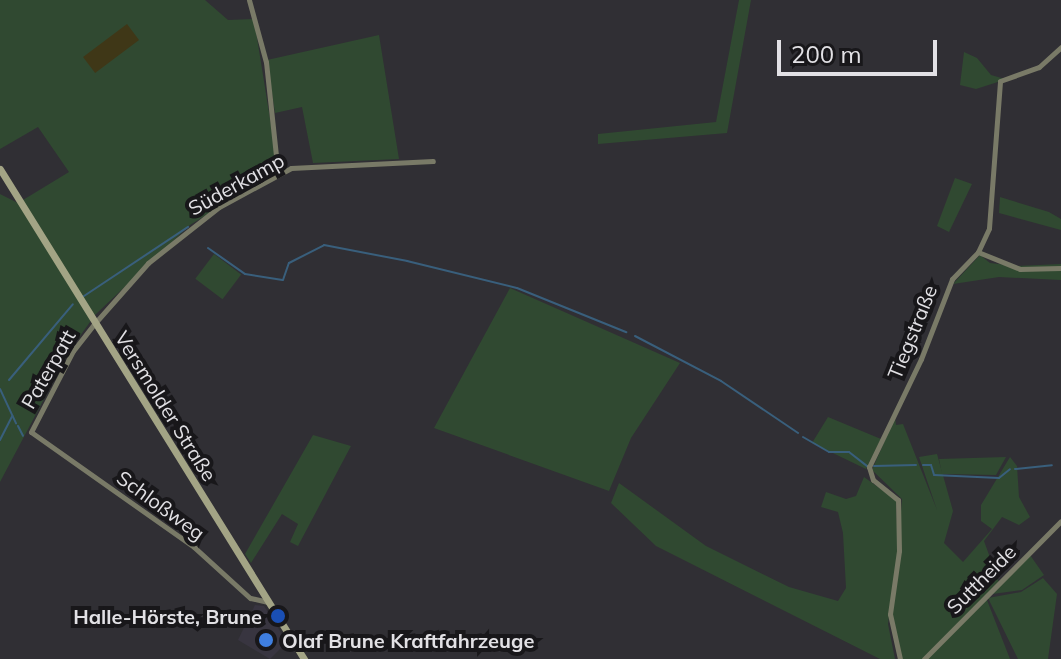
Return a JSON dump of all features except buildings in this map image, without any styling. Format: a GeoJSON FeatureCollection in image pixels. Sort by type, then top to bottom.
{"type":"FeatureCollection","features":[{"type":"Feature","properties":{"kind":"main road","name":"Versmolder Straße"},"geometry":{"type":"LineString","coordinates":[[0,169],[304,659]]}},
{"type":"Feature","properties":{"kind":"street"},"geometry":{"type":"LineString","coordinates":[[249,0],[266,62],[278,174]]}},
{"type":"Feature","properties":{"kind":"street","name":"Tiegstraße"},"geometry":{"type":"LineString","coordinates":[[900,659],[890,614],[899,551],[898,500],[873,480],[869,467],[921,359],[952,279],[978,252],[995,197],[997,87],[1006,76],[1048,62],[1061,47]]}},
{"type":"Feature","properties":{"kind":"street"},"geometry":{"type":"LineString","coordinates":[[278,153],[291,168]]}},
{"type":"Feature","properties":{"kind":"street","name":"Süderkamp"},"geometry":{"type":"LineString","coordinates":[[95,323],[177,238],[278,174],[291,168],[433,161]]}},
{"type":"Feature","properties":{"kind":"street"},"geometry":{"type":"LineString","coordinates":[[978,252],[1020,269],[1061,268]]}},
{"type":"Feature","properties":{"kind":"street","name":"Paterpatt"},"geometry":{"type":"LineString","coordinates":[[31,432],[73,351],[95,323]]}},
{"type":"Feature","properties":{"kind":"street","name":"Schloßweg"},"geometry":{"type":"LineString","coordinates":[[31,432],[194,547],[250,598],[269,602]]}},
{"type":"Feature","properties":{"kind":"street","name":"Suttheide"},"geometry":{"type":"LineString","coordinates":[[924,659],[1061,521]]}},
{"type":"Feature","properties":{"kind":"shaded area"},"geometry":{"type":"Polygon","coordinates":[[[255,605],[264,606],[287,642],[270,659],[238,640],[255,605]]]}},
{"type":"Feature","properties":{"kind":"green space"},"geometry":{"type":"Polygon","coordinates":[[[0,0],[205,0],[228,20],[254,19],[276,156],[274,173],[190,225],[95,315],[70,350],[0,482],[0,194],[18,203],[69,172],[38,127],[0,149],[0,0]]]}},
{"type":"Feature","properties":{"kind":"green space"},"geometry":{"type":"Polygon","coordinates":[[[739,0],[751,0],[727,133],[598,144],[598,134],[716,122],[739,0]]]}},
{"type":"Feature","properties":{"kind":"green space"},"geometry":{"type":"Polygon","coordinates":[[[379,35],[399,159],[313,163],[302,107],[275,113],[267,60],[379,35]]]}},
{"type":"Feature","properties":{"kind":"green space"},"geometry":{"type":"Polygon","coordinates":[[[964,52],[977,58],[991,75],[1005,79],[1038,69],[976,89],[960,85],[964,52]]]}},
{"type":"Feature","properties":{"kind":"green space"},"geometry":{"type":"Polygon","coordinates":[[[955,178],[972,184],[949,232],[937,226],[955,178]]]}},
{"type":"Feature","properties":{"kind":"green space"},"geometry":{"type":"Polygon","coordinates":[[[1000,197],[1049,212],[1061,219],[1061,230],[999,213],[1000,197]]]}},
{"type":"Feature","properties":{"kind":"green space"},"geometry":{"type":"Polygon","coordinates":[[[214,254],[241,274],[222,299],[195,279],[214,254]]]}},
{"type":"Feature","properties":{"kind":"green space"},"geometry":{"type":"Polygon","coordinates":[[[980,255],[990,263],[1015,266],[1061,264],[1061,280],[999,277],[953,284],[980,255]]]}},
{"type":"Feature","properties":{"kind":"green space"},"geometry":{"type":"Polygon","coordinates":[[[510,288],[680,363],[631,438],[609,491],[434,428],[510,288]]]}},
{"type":"Feature","properties":{"kind":"green space"},"geometry":{"type":"Polygon","coordinates":[[[828,417],[881,439],[866,469],[812,443],[828,417]]]}},
{"type":"Feature","properties":{"kind":"green space"},"geometry":{"type":"Polygon","coordinates":[[[895,417],[896,425],[903,424],[937,510],[919,457],[937,454],[953,511],[944,543],[963,562],[992,529],[981,521],[981,505],[1010,457],[1017,466],[1019,497],[1030,517],[1019,525],[1002,517],[984,541],[1000,585],[1030,555],[1044,575],[1022,590],[985,595],[1010,659],[900,659],[892,623],[902,499],[872,470],[895,417]]]}},
{"type":"Feature","properties":{"kind":"green space"},"geometry":{"type":"Polygon","coordinates":[[[313,435],[351,446],[298,546],[290,542],[298,524],[282,514],[251,563],[245,554],[313,435]]]}},
{"type":"Feature","properties":{"kind":"green space"},"geometry":{"type":"Polygon","coordinates":[[[1006,457],[996,475],[942,474],[939,459],[1006,457]]]}},
{"type":"Feature","properties":{"kind":"green space"},"geometry":{"type":"Polygon","coordinates":[[[864,477],[896,500],[898,551],[888,624],[895,659],[880,659],[656,546],[611,503],[619,483],[706,546],[789,587],[838,601],[846,588],[843,533],[838,512],[821,507],[826,492],[846,499],[856,496],[864,477]]]}},
{"type":"Feature","properties":{"kind":"green space"},"geometry":{"type":"Polygon","coordinates":[[[1043,578],[1057,594],[1048,659],[1018,659],[988,598],[1021,592],[1043,578]]]}},
{"type":"Feature","properties":{"kind":"sand"},"geometry":{"type":"Polygon","coordinates":[[[127,24],[139,40],[95,73],[83,57],[127,24]]]}},
{"type":"Feature","properties":{"kind":"waterway"},"geometry":{"type":"LineString","coordinates":[[84,296],[188,227]]}},
{"type":"Feature","properties":{"kind":"waterway"},"geometry":{"type":"LineString","coordinates":[[208,248],[245,274],[283,280],[289,263],[324,245],[407,261],[517,288],[626,332]]}},
{"type":"Feature","properties":{"kind":"waterway"},"geometry":{"type":"LineString","coordinates":[[9,380],[73,304]]}},
{"type":"Feature","properties":{"kind":"waterway"},"geometry":{"type":"LineString","coordinates":[[635,336],[721,381],[798,433]]}},
{"type":"Feature","properties":{"kind":"waterway"},"geometry":{"type":"LineString","coordinates":[[0,389],[16,423]]}},
{"type":"Feature","properties":{"kind":"waterway"},"geometry":{"type":"LineString","coordinates":[[0,440],[12,416]]}},
{"type":"Feature","properties":{"kind":"waterway"},"geometry":{"type":"LineString","coordinates":[[18,426],[23,436]]}},
{"type":"Feature","properties":{"kind":"waterway"},"geometry":{"type":"LineString","coordinates":[[803,437],[829,452],[849,452],[867,466]]}},
{"type":"Feature","properties":{"kind":"waterway"},"geometry":{"type":"LineString","coordinates":[[874,466],[916,465]]}},
{"type":"Feature","properties":{"kind":"waterway"},"geometry":{"type":"LineString","coordinates":[[923,465],[931,465],[934,475],[999,478],[1010,469]]}},
{"type":"Feature","properties":{"kind":"waterway"},"geometry":{"type":"LineString","coordinates":[[1015,469],[1052,465]]}},
{"type":"Feature","properties":{"kind":"place","name":"Halle-Hörste, Brune"},"geometry":{"type":"Point","coordinates":[278,616]}},
{"type":"Feature","properties":{"kind":"place","name":"Olaf Brune Kraftfahrzeuge"},"geometry":{"type":"Point","coordinates":[266,640]}}]}
